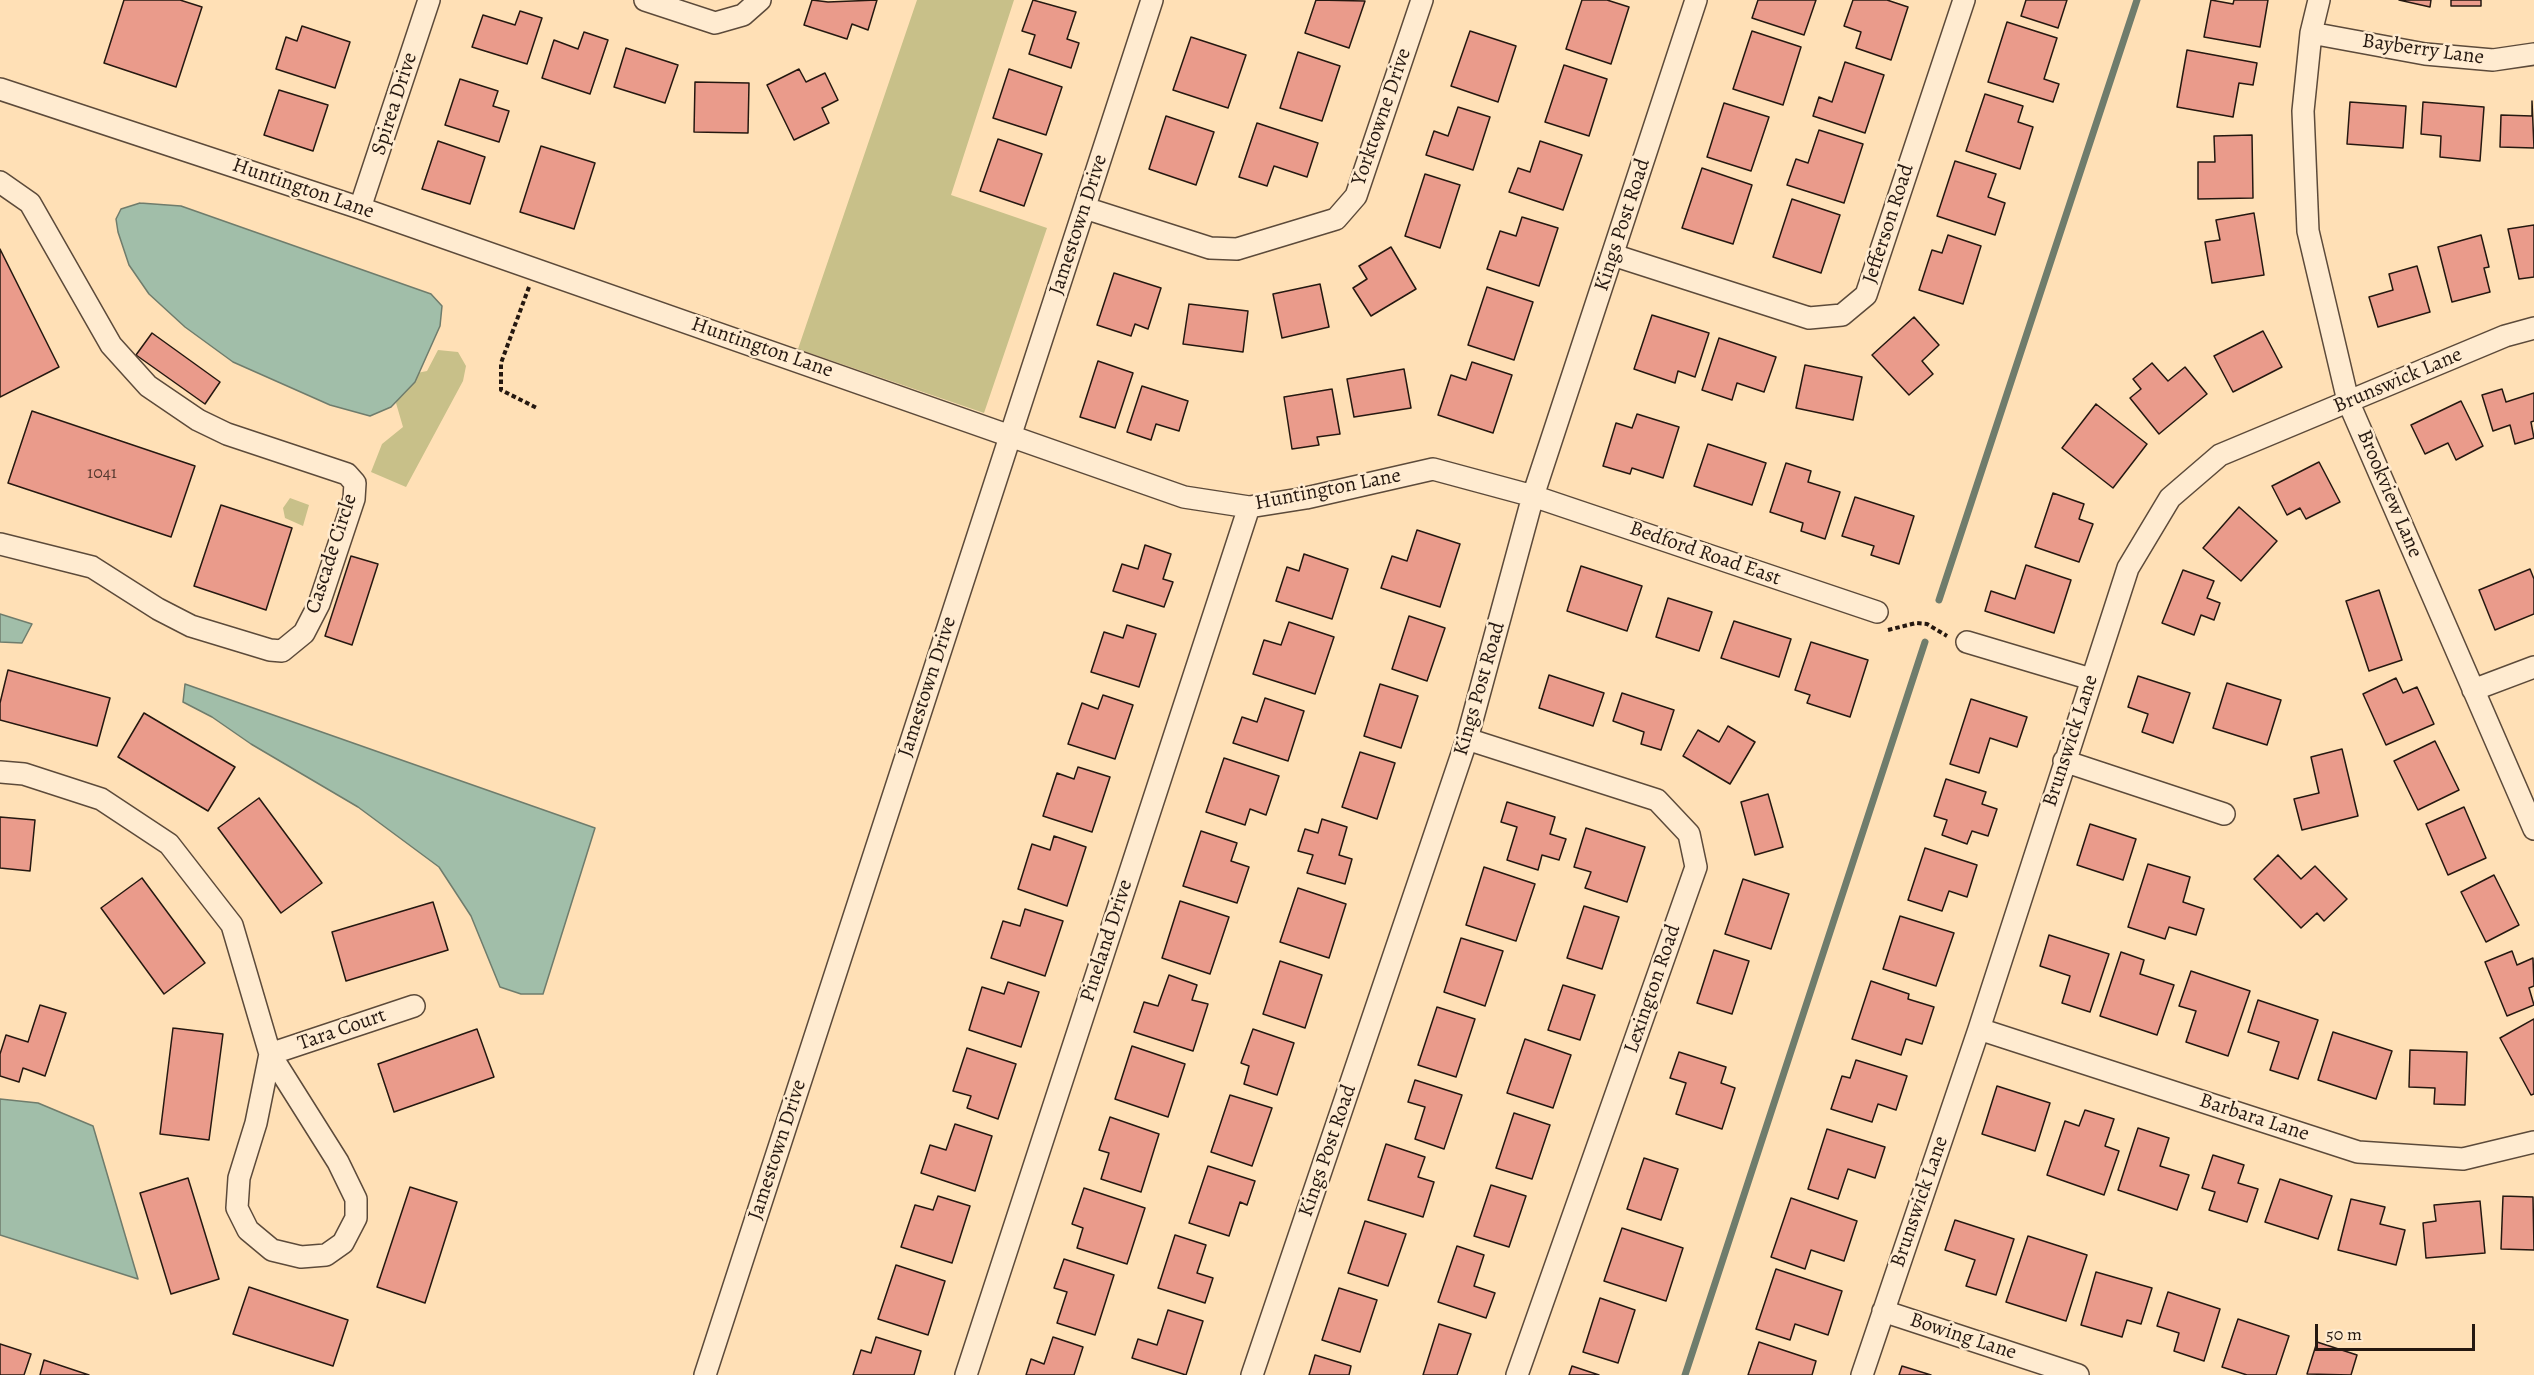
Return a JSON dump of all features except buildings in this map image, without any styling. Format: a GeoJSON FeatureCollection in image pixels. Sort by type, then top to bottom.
{"type":"FeatureCollection","features":[{"type":"Feature","properties":{"kind":"street","name":"Spirea Drive"},"geometry":{"type":"LineString","coordinates":[[360,208],[429,0]]}},
{"type":"Feature","properties":{"kind":"street"},"geometry":{"type":"LineString","coordinates":[[645,0],[716,23],[742,15],[760,0]]}},
{"type":"Feature","properties":{"kind":"street","name":"Jamestown Drive"},"geometry":{"type":"LineString","coordinates":[[705,1375],[1152,0]]}},
{"type":"Feature","properties":{"kind":"street","name":"Yorktowne Drive"},"geometry":{"type":"LineString","coordinates":[[1085,208],[1210,248],[1237,249],[1336,219],[1356,196],[1422,0]]}},
{"type":"Feature","properties":{"kind":"street","name":"Kings Post Road"},"geometry":{"type":"LineString","coordinates":[[1252,1375],[1467,739],[1533,496],[1696,0]]}},
{"type":"Feature","properties":{"kind":"street","name":"Jefferson Road"},"geometry":{"type":"LineString","coordinates":[[1613,255],[1809,318],[1842,315],[1866,295],[1964,0]]}},
{"type":"Feature","properties":{"kind":"street","name":"Brookview Lane"},"geometry":{"type":"LineString","coordinates":[[2319,0],[2312,33],[2303,111],[2308,231],[2348,401],[2534,829]]}},
{"type":"Feature","properties":{"kind":"street","name":"Bayberry Lane"},"geometry":{"type":"LineString","coordinates":[[2312,33],[2426,54],[2493,60],[2534,54]]}},
{"type":"Feature","properties":{"kind":"street","name":"Huntington Lane"},"geometry":{"type":"LineString","coordinates":[[0,89],[360,208],[1011,434],[1184,497],[1249,507],[1306,498],[1433,468],[1533,496]]}},
{"type":"Feature","properties":{"kind":"street","name":"Cascade Circle"},"geometry":{"type":"LineString","coordinates":[[0,182],[30,203],[111,345],[148,386],[207,425],[347,474],[355,483],[354,499],[319,604],[304,633],[282,651],[270,650],[191,626],[158,609],[92,567],[0,544]]}},
{"type":"Feature","properties":{"kind":"street","name":"Brunswick Lane"},"geometry":{"type":"LineString","coordinates":[[1862,1375],[1979,1029],[2128,568],[2170,498],[2220,455],[2505,336],[2534,328]]}},
{"type":"Feature","properties":{"kind":"street","name":"Bedford Road East"},"geometry":{"type":"LineString","coordinates":[[1533,496],[1877,612]]}},
{"type":"Feature","properties":{"kind":"street","name":"Pineland Drive"},"geometry":{"type":"LineString","coordinates":[[966,1375],[1249,507]]}},
{"type":"Feature","properties":{"kind":"street"},"geometry":{"type":"LineString","coordinates":[[1968,642],[2091,679]]}},
{"type":"Feature","properties":{"kind":"street"},"geometry":{"type":"LineString","coordinates":[[2473,690],[2534,667]]}},
{"type":"Feature","properties":{"kind":"street","name":"Lexington Road"},"geometry":{"type":"LineString","coordinates":[[1467,739],[1657,800],[1689,834],[1696,867],[1517,1375]]}},
{"type":"Feature","properties":{"kind":"street"},"geometry":{"type":"LineString","coordinates":[[2064,761],[2224,814]]}},
{"type":"Feature","properties":{"kind":"street"},"geometry":{"type":"LineString","coordinates":[[0,772],[24,774],[101,799],[169,844],[232,925],[270,1054],[338,1162],[356,1199],[356,1218],[343,1244],[326,1255],[301,1257],[272,1250],[248,1230],[237,1208],[239,1179],[256,1123],[270,1054]]}},
{"type":"Feature","properties":{"kind":"street","name":"Tara Court"},"geometry":{"type":"LineString","coordinates":[[270,1054],[414,1006]]}},
{"type":"Feature","properties":{"kind":"street","name":"Barbara Lane"},"geometry":{"type":"LineString","coordinates":[[1979,1029],[2358,1152],[2463,1159],[2534,1142]]}},
{"type":"Feature","properties":{"kind":"street","name":"Bowing Lane"},"geometry":{"type":"LineString","coordinates":[[1883,1311],[2078,1375]]}},
{"type":"Feature","properties":{"kind":"path"},"geometry":{"type":"LineString","coordinates":[[536,270],[501,363],[501,390],[537,408]]}},
{"type":"Feature","properties":{"kind":"shaded area"},"geometry":{"type":"Polygon","coordinates":[[[917,0],[1014,0],[951,195],[1047,228],[984,413],[798,349],[917,0]]]}},
{"type":"Feature","properties":{"kind":"shaded area"},"geometry":{"type":"Polygon","coordinates":[[[140,203],[181,206],[431,294],[442,306],[440,326],[415,382],[391,407],[370,416],[330,405],[233,362],[185,327],[149,294],[129,265],[116,219],[121,209],[140,203]]]}},
{"type":"Feature","properties":{"kind":"shaded area"},"geometry":{"type":"Polygon","coordinates":[[[438,350],[458,352],[466,366],[463,381],[406,487],[371,472],[382,444],[403,427],[396,403],[412,374],[427,371],[438,350]]]}},
{"type":"Feature","properties":{"kind":"shaded area"},"geometry":{"type":"Polygon","coordinates":[[[290,498],[309,505],[303,526],[285,518],[283,508],[290,498]]]}},
{"type":"Feature","properties":{"kind":"shaded area"},"geometry":{"type":"Polygon","coordinates":[[[0,614],[32,624],[22,643],[0,642],[0,614]]]}},
{"type":"Feature","properties":{"kind":"shaded area"},"geometry":{"type":"Polygon","coordinates":[[[185,684],[595,828],[543,994],[521,994],[500,987],[471,916],[439,867],[358,807],[251,744],[212,717],[183,702],[185,684]]]}},
{"type":"Feature","properties":{"kind":"shaded area"},"geometry":{"type":"Polygon","coordinates":[[[0,1099],[38,1103],[93,1126],[138,1279],[0,1235],[0,1099]]]}},
{"type":"Feature","properties":{"kind":"waterway"},"geometry":{"type":"LineString","coordinates":[[1939,600],[2137,0]]}},
{"type":"Feature","properties":{"kind":"waterway"},"geometry":{"type":"LineString","coordinates":[[1685,1375],[1925,642]]}}]}
